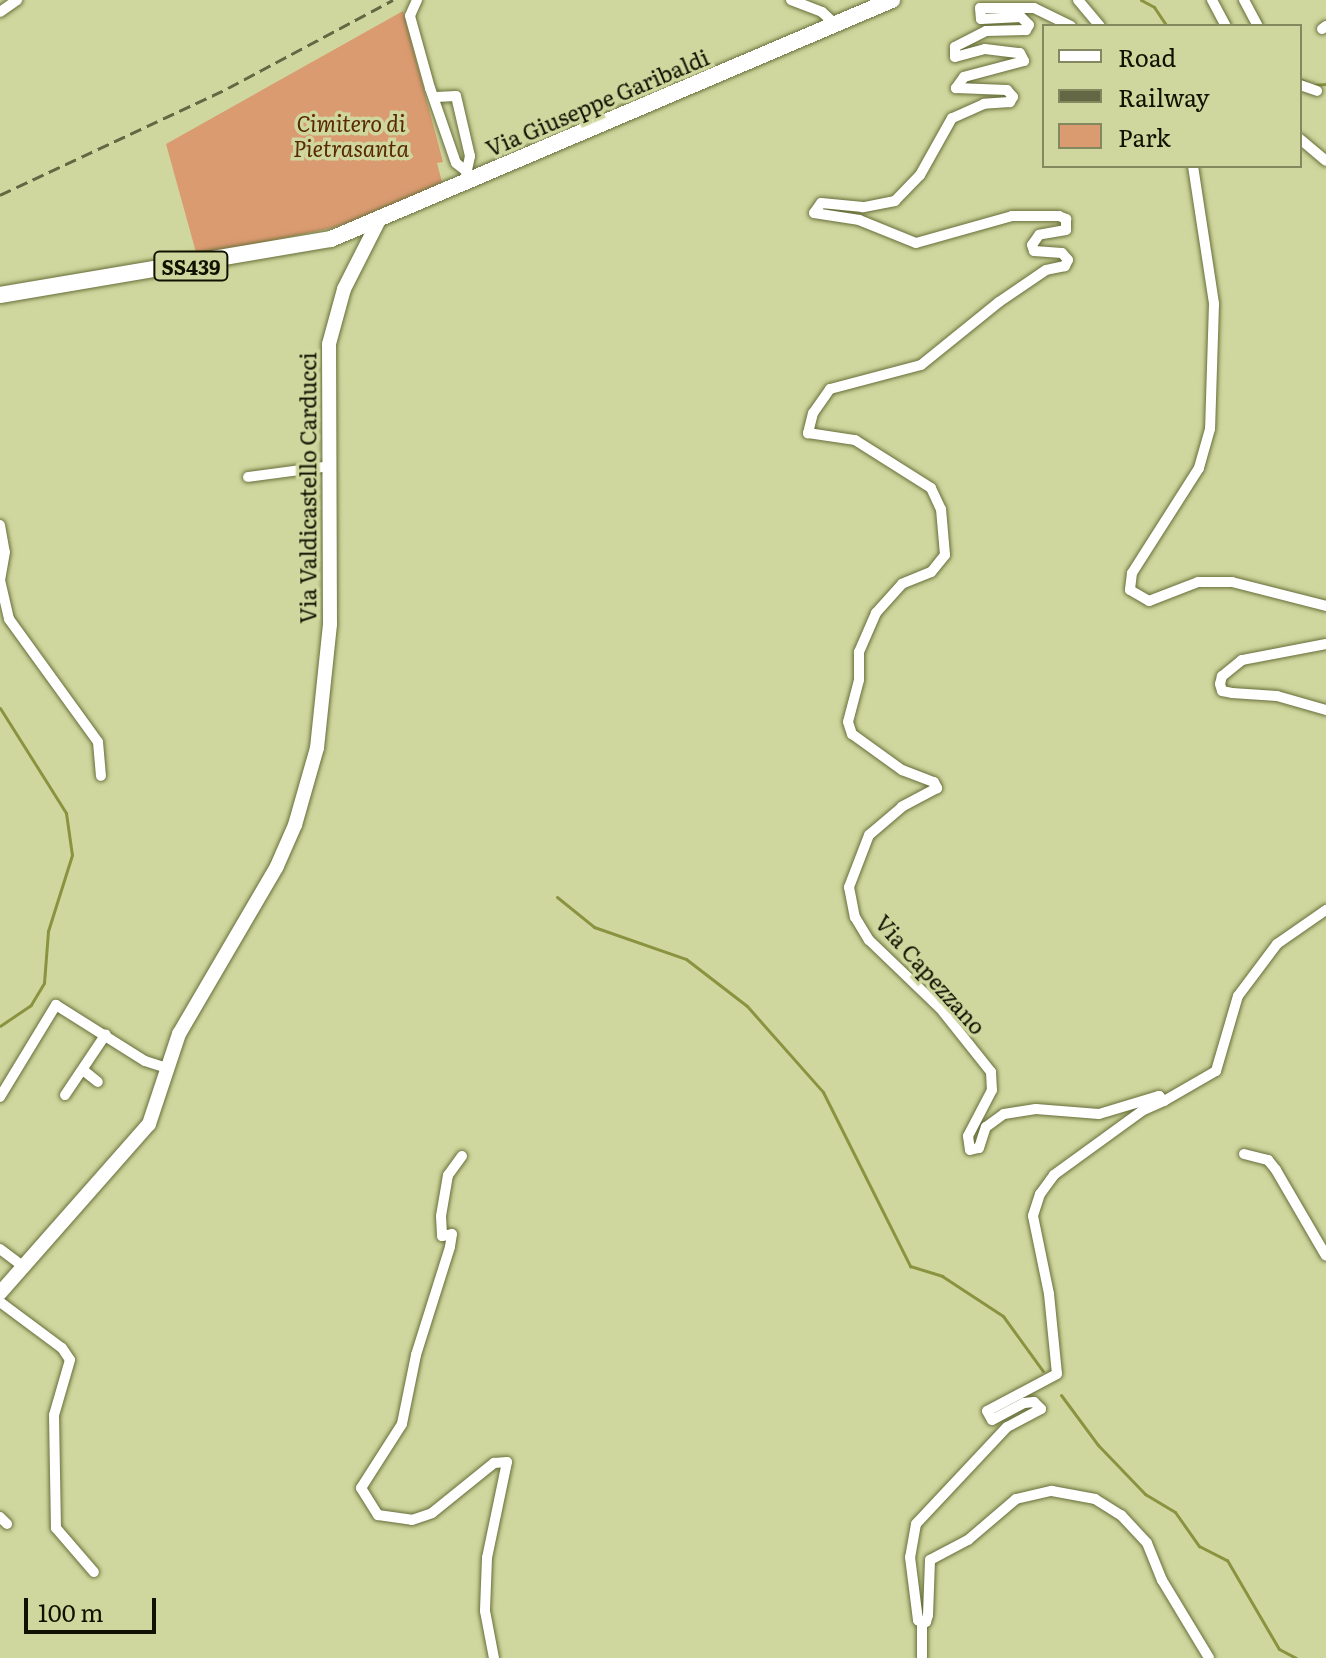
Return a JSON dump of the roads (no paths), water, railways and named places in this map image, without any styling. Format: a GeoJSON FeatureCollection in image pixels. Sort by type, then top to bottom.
{"type":"FeatureCollection","features":[{"type":"Feature","properties":{"kind":"main road","name":"Via Giuseppe Garibaldi"},"geometry":{"type":"LineString","coordinates":[[378,222],[465,177],[892,0]]}},
{"type":"Feature","properties":{"kind":"main road","name":"SS439"},"geometry":{"type":"LineString","coordinates":[[0,295],[294,249],[378,222]]}},
{"type":"Feature","properties":{"kind":"street"},"geometry":{"type":"LineString","coordinates":[[1,7],[17,0]]}},
{"type":"Feature","properties":{"kind":"street"},"geometry":{"type":"LineString","coordinates":[[417,0],[410,16],[456,163],[465,177]]}},
{"type":"Feature","properties":{"kind":"street"},"geometry":{"type":"LineString","coordinates":[[791,0],[822,12],[835,24]]}},
{"type":"Feature","properties":{"kind":"street"},"geometry":{"type":"LineString","coordinates":[[1078,0],[1098,24]]}},
{"type":"Feature","properties":{"kind":"street"},"geometry":{"type":"LineString","coordinates":[[1212,0],[1225,24]]}},
{"type":"Feature","properties":{"kind":"street"},"geometry":{"type":"LineString","coordinates":[[1244,0],[1257,24]]}},
{"type":"Feature","properties":{"kind":"street","name":"Via Capezzano"},"geometry":{"type":"LineString","coordinates":[[1067,24],[1034,8],[980,8],[981,19],[1021,17],[1029,25],[1026,30],[986,31],[955,47],[955,57],[985,49],[1020,53],[1024,61],[964,77],[956,88],[1007,90],[1013,97],[1010,102],[984,104],[952,118],[911,188],[895,201],[863,207],[821,203],[814,213],[859,220],[916,243],[1001,218],[1059,216],[1066,219],[1066,230],[1039,235],[1032,245],[1041,253],[1062,253],[1068,260],[1065,266],[1046,270],[999,302],[921,365],[830,389],[813,413],[808,433],[855,440],[931,488],[941,509],[945,555],[931,572],[902,584],[876,613],[859,652],[859,680],[848,722],[852,734],[902,770],[934,782],[937,788],[917,796],[869,835],[849,887],[855,917],[869,940],[940,1008],[991,1072],[992,1090],[968,1136],[970,1150],[979,1148],[986,1127],[1004,1114],[1036,1109],[1099,1114],[1159,1096],[1164,1101]]}},
{"type":"Feature","properties":{"kind":"street"},"geometry":{"type":"LineString","coordinates":[[1302,86],[1317,91]]}},
{"type":"Feature","properties":{"kind":"street"},"geometry":{"type":"LineString","coordinates":[[436,97],[456,96],[470,156],[465,177]]}},
{"type":"Feature","properties":{"kind":"street"},"geometry":{"type":"LineString","coordinates":[[1302,141],[1326,161]]}},
{"type":"Feature","properties":{"kind":"street"},"geometry":{"type":"LineString","coordinates":[[1193,168],[1214,304],[1210,429],[1199,468],[1132,573],[1130,590],[1149,601],[1198,582],[1232,582],[1326,606]]}},
{"type":"Feature","properties":{"kind":"street","name":"Via Valdicastello Carducci"},"geometry":{"type":"LineString","coordinates":[[0,1293],[138,1141],[159,1097],[166,1068],[200,996],[277,866],[312,774],[330,624],[332,325],[378,222]]}},
{"type":"Feature","properties":{"kind":"street"},"geometry":{"type":"LineString","coordinates":[[248,477],[330,466]]}},
{"type":"Feature","properties":{"kind":"street"},"geometry":{"type":"LineString","coordinates":[[0,525],[5,552],[0,580],[9,619],[98,742],[101,776]]}},
{"type":"Feature","properties":{"kind":"street"},"geometry":{"type":"LineString","coordinates":[[1326,644],[1242,660],[1222,676],[1220,684],[1222,691],[1277,696],[1326,710]]}},
{"type":"Feature","properties":{"kind":"street"},"geometry":{"type":"LineString","coordinates":[[922,1658],[922,1624],[916,1613],[910,1557],[916,1524],[1007,1427],[1041,1409],[1034,1402],[1024,1403],[992,1420],[987,1411],[1057,1374],[1049,1294],[1033,1216],[1040,1194],[1054,1175],[1142,1111],[1216,1071],[1238,996],[1277,944],[1326,910]]}},
{"type":"Feature","properties":{"kind":"street"},"geometry":{"type":"LineString","coordinates":[[0,1097],[56,1005],[145,1061],[166,1068]]}},
{"type":"Feature","properties":{"kind":"street"},"geometry":{"type":"LineString","coordinates":[[65,1095],[106,1034]]}},
{"type":"Feature","properties":{"kind":"street"},"geometry":{"type":"LineString","coordinates":[[83,1070],[98,1082]]}},
{"type":"Feature","properties":{"kind":"street"},"geometry":{"type":"LineString","coordinates":[[1244,1154],[1268,1160],[1326,1256]]}},
{"type":"Feature","properties":{"kind":"street"},"geometry":{"type":"LineString","coordinates":[[462,1156],[448,1175],[442,1236],[452,1234],[450,1247],[416,1355],[402,1424],[361,1488],[378,1515],[412,1520],[432,1513],[494,1463],[507,1462],[487,1558],[485,1611],[494,1658]]}},
{"type":"Feature","properties":{"kind":"street"},"geometry":{"type":"LineString","coordinates":[[0,1249],[24,1267]]}},
{"type":"Feature","properties":{"kind":"street"},"geometry":{"type":"LineString","coordinates":[[0,1302],[62,1348],[70,1360],[54,1415],[56,1528],[94,1572]]}},
{"type":"Feature","properties":{"kind":"street"},"geometry":{"type":"LineString","coordinates":[[922,1624],[928,1615],[930,1560],[968,1540],[1016,1499],[1052,1491],[1095,1499],[1121,1515],[1147,1543],[1174,1602],[1209,1658]]}},
{"type":"Feature","properties":{"kind":"waterway"},"geometry":{"type":"LineString","coordinates":[[1141,0],[1154,7],[1166,24]]}},
{"type":"Feature","properties":{"kind":"waterway"},"geometry":{"type":"LineString","coordinates":[[1302,80],[1307,83]]}},
{"type":"Feature","properties":{"kind":"waterway"},"geometry":{"type":"LineString","coordinates":[[1314,85],[1326,84]]}},
{"type":"Feature","properties":{"kind":"waterway"},"geometry":{"type":"LineString","coordinates":[[0,708],[66,813],[72,855],[48,931],[44,983],[31,1005],[0,1026]]}},
{"type":"Feature","properties":{"kind":"waterway"},"geometry":{"type":"LineString","coordinates":[[557,897],[594,927],[686,959],[747,1006],[823,1092],[910,1266],[942,1276],[1003,1316],[1043,1371]]}},
{"type":"Feature","properties":{"kind":"waterway"},"geometry":{"type":"LineString","coordinates":[[1061,1395],[1098,1445],[1145,1494],[1175,1512],[1199,1546],[1227,1560],[1279,1649],[1296,1658]]}},
{"type":"Feature","properties":{"kind":"railway"},"geometry":{"type":"LineString","coordinates":[[0,195],[228,88],[393,0]]}},
{"type":"Feature","properties":{"kind":"park label","name":"Cimitero di Pietrasanta"},"geometry":{"type":"Point","coordinates":[351,134]}}]}
